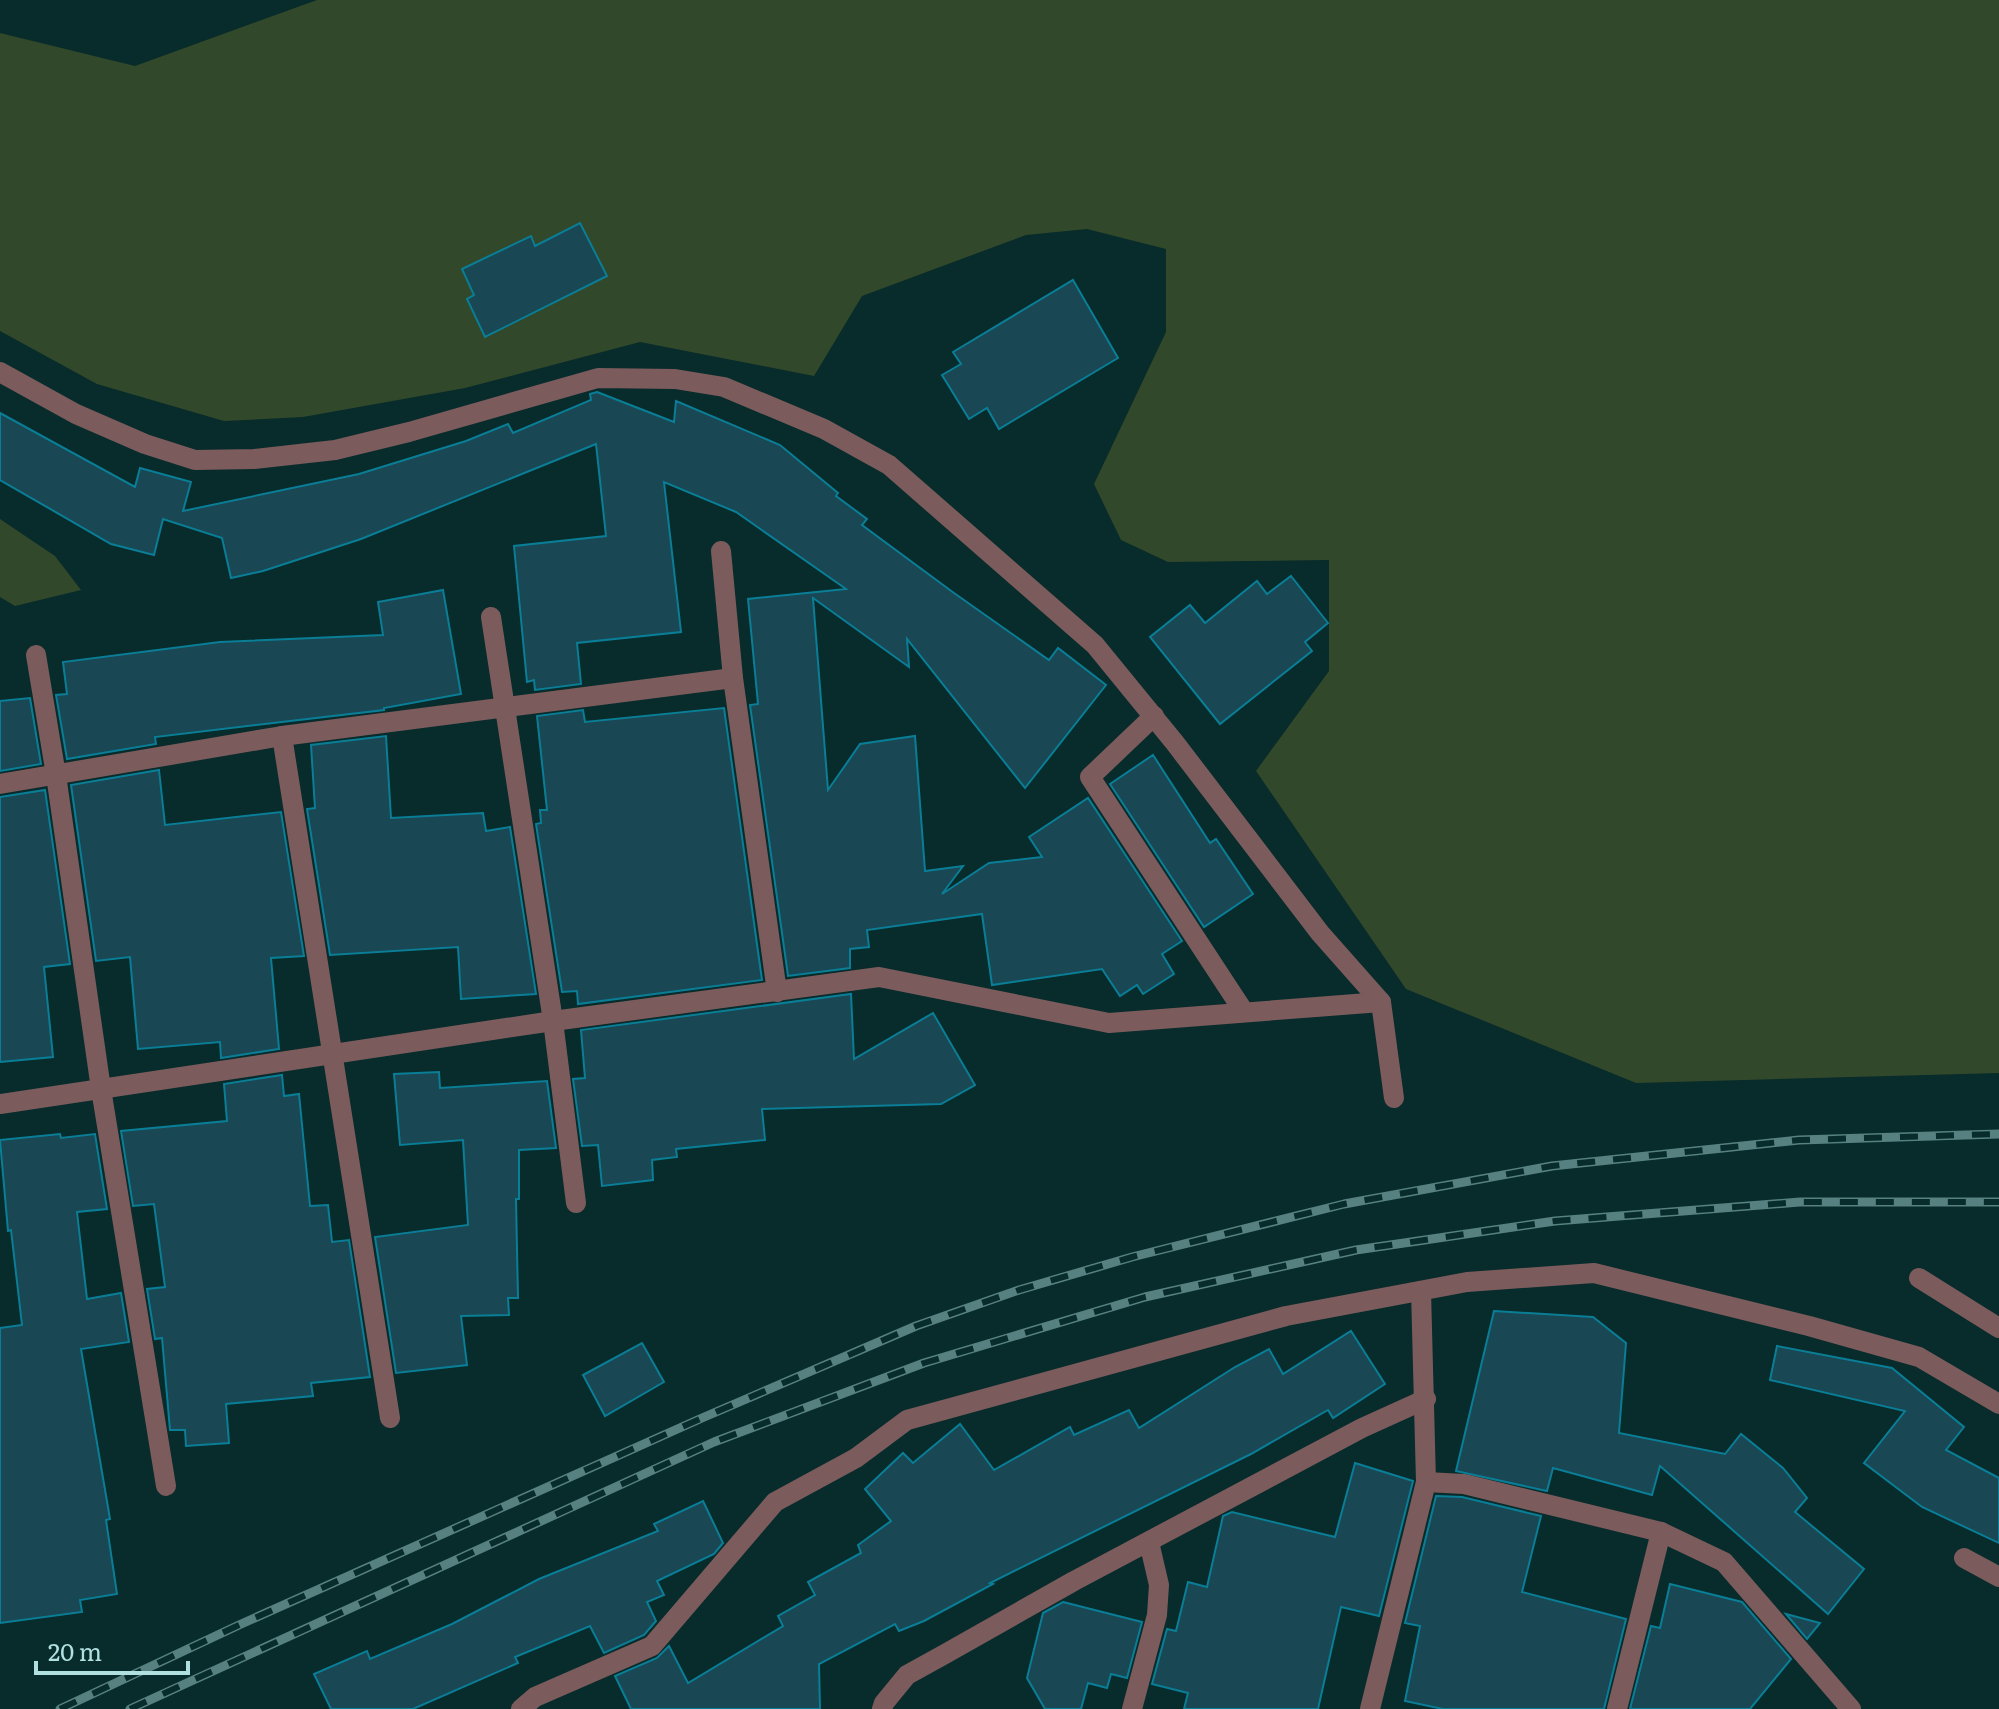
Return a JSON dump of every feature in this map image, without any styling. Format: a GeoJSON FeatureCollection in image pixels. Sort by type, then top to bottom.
{"type":"FeatureCollection","features":[{"type":"Feature","properties":{"kind":"street"},"geometry":{"type":"LineString","coordinates":[[0,372],[89,420],[145,444],[195,460],[254,459],[335,450],[598,378],[675,379],[724,387],[824,429],[889,465],[1095,645],[1154,716],[1320,933],[1381,1002],[1394,1098]]}},
{"type":"Feature","properties":{"kind":"street"},"geometry":{"type":"LineString","coordinates":[[721,551],[733,678],[777,992]]}},
{"type":"Feature","properties":{"kind":"street"},"geometry":{"type":"LineString","coordinates":[[491,617],[553,1021],[576,1203]]}},
{"type":"Feature","properties":{"kind":"street"},"geometry":{"type":"LineString","coordinates":[[36,655],[101,1089],[166,1486]]}},
{"type":"Feature","properties":{"kind":"street"},"geometry":{"type":"LineString","coordinates":[[0,784],[282,736],[733,678]]}},
{"type":"Feature","properties":{"kind":"street"},"geometry":{"type":"LineString","coordinates":[[1154,716],[1090,777],[1244,1012]]}},
{"type":"Feature","properties":{"kind":"street"},"geometry":{"type":"LineString","coordinates":[[282,736],[390,1418]]}},
{"type":"Feature","properties":{"kind":"street"},"geometry":{"type":"LineString","coordinates":[[0,1104],[553,1021],[879,977],[1109,1023],[1381,1002]]}},
{"type":"Feature","properties":{"kind":"street"},"geometry":{"type":"LineString","coordinates":[[521,1709],[535,1697],[652,1646],[775,1502],[856,1458],[907,1420],[1286,1316],[1467,1282],[1594,1273],[1809,1326],[1919,1357],[1999,1404]]}},
{"type":"Feature","properties":{"kind":"street"},"geometry":{"type":"LineString","coordinates":[[1919,1278],[1999,1328]]}},
{"type":"Feature","properties":{"kind":"street"},"geometry":{"type":"LineString","coordinates":[[1370,1709],[1426,1482],[1421,1291]]}},
{"type":"Feature","properties":{"kind":"street"},"geometry":{"type":"LineString","coordinates":[[882,1709],[907,1675],[1074,1581],[1362,1428],[1426,1399]]}},
{"type":"Feature","properties":{"kind":"street"},"geometry":{"type":"LineString","coordinates":[[1426,1482],[1464,1484],[1661,1532],[1724,1562],[1851,1709]]}},
{"type":"Feature","properties":{"kind":"street"},"geometry":{"type":"LineString","coordinates":[[1617,1709],[1661,1532]]}},
{"type":"Feature","properties":{"kind":"street"},"geometry":{"type":"LineString","coordinates":[[1132,1709],[1157,1615],[1159,1585],[1149,1542]]}},
{"type":"Feature","properties":{"kind":"street"},"geometry":{"type":"LineString","coordinates":[[1964,1558],[1999,1577]]}},
{"type":"Feature","properties":{"kind":"green space"},"geometry":{"type":"Polygon","coordinates":[[[317,0],[1999,0],[1999,1073],[1636,1083],[1406,989],[1256,771],[1329,671],[1329,560],[1168,562],[1121,540],[1094,484],[1166,332],[1166,249],[1087,229],[1026,235],[862,296],[814,376],[640,342],[465,388],[303,417],[224,421],[97,384],[0,331],[0,33],[135,66],[317,0]]]}},
{"type":"Feature","properties":{"kind":"green space"},"geometry":{"type":"Polygon","coordinates":[[[0,519],[55,556],[81,590],[15,606],[0,597],[0,519]]]}},
{"type":"Feature","properties":{"kind":"building"},"geometry":{"type":"Polygon","coordinates":[[[580,223],[607,276],[485,337],[467,299],[474,295],[462,269],[531,236],[535,246],[580,223]]]}},
{"type":"Feature","properties":{"kind":"building"},"geometry":{"type":"Polygon","coordinates":[[[1073,280],[1118,358],[999,429],[987,408],[969,419],[942,375],[961,364],[953,352],[1073,280]]]}},
{"type":"Feature","properties":{"kind":"building"},"geometry":{"type":"Polygon","coordinates":[[[597,392],[674,422],[676,401],[780,445],[838,493],[836,496],[867,519],[862,525],[954,593],[1049,660],[1058,648],[1106,685],[1025,788],[907,639],[909,667],[813,598],[828,790],[860,744],[915,736],[925,871],[963,866],[942,894],[989,863],[1042,857],[1029,837],[1088,798],[1182,941],[1162,954],[1174,974],[1143,994],[1137,985],[1120,996],[1102,969],[992,985],[982,914],[867,930],[869,947],[850,949],[850,968],[788,976],[750,705],[758,704],[748,599],[846,589],[736,512],[664,482],[681,632],[577,643],[581,684],[535,690],[534,680],[527,682],[514,546],[606,536],[596,444],[361,539],[263,571],[231,578],[222,538],[163,519],[154,555],[111,544],[0,480],[0,413],[135,487],[140,468],[191,482],[183,511],[359,474],[466,441],[508,424],[513,433],[591,400],[590,394],[597,392]]]}},
{"type":"Feature","properties":{"kind":"building"},"geometry":{"type":"Polygon","coordinates":[[[1291,576],[1328,623],[1305,642],[1312,651],[1220,724],[1150,637],[1190,605],[1205,623],[1257,581],[1267,594],[1291,576]]]}},
{"type":"Feature","properties":{"kind":"building"},"geometry":{"type":"Polygon","coordinates":[[[443,590],[461,694],[384,710],[155,737],[156,744],[67,759],[56,695],[67,694],[63,662],[220,642],[383,635],[378,602],[443,590]]]}},
{"type":"Feature","properties":{"kind":"building"},"geometry":{"type":"Polygon","coordinates":[[[30,698],[41,764],[0,771],[0,701],[30,698]]]}},
{"type":"Feature","properties":{"kind":"building"},"geometry":{"type":"Polygon","coordinates":[[[724,708],[762,980],[578,1004],[577,991],[562,992],[536,824],[541,823],[540,810],[547,810],[537,716],[583,710],[585,722],[724,708]]]}},
{"type":"Feature","properties":{"kind":"building"},"geometry":{"type":"Polygon","coordinates":[[[386,736],[391,818],[483,813],[486,831],[510,827],[536,994],[461,999],[458,947],[330,955],[307,809],[315,808],[311,745],[386,736]]]}},
{"type":"Feature","properties":{"kind":"building"},"geometry":{"type":"Polygon","coordinates":[[[1153,755],[1210,843],[1216,839],[1253,894],[1204,927],[1110,784],[1153,755]]]}},
{"type":"Feature","properties":{"kind":"building"},"geometry":{"type":"Polygon","coordinates":[[[159,770],[165,825],[281,812],[304,956],[271,958],[279,1049],[221,1058],[220,1042],[138,1049],[130,957],[96,961],[71,785],[159,770]]]}},
{"type":"Feature","properties":{"kind":"building"},"geometry":{"type":"Polygon","coordinates":[[[45,790],[70,964],[44,967],[53,1057],[0,1062],[0,797],[45,790]]]}},
{"type":"Feature","properties":{"kind":"building"},"geometry":{"type":"Polygon","coordinates":[[[851,994],[854,1059],[933,1013],[975,1085],[941,1104],[762,1109],[765,1140],[676,1149],[677,1157],[652,1160],[653,1180],[602,1186],[598,1145],[582,1146],[573,1079],[585,1078],[581,1030],[851,994]]]}},
{"type":"Feature","properties":{"kind":"building"},"geometry":{"type":"Polygon","coordinates":[[[439,1072],[440,1088],[547,1081],[556,1148],[519,1150],[519,1199],[516,1199],[518,1298],[508,1298],[509,1315],[461,1316],[467,1365],[396,1373],[375,1237],[468,1225],[463,1140],[400,1145],[394,1074],[439,1072]]]}},
{"type":"Feature","properties":{"kind":"building"},"geometry":{"type":"Polygon","coordinates":[[[282,1075],[284,1096],[299,1094],[310,1206],[328,1205],[332,1242],[349,1240],[370,1377],[311,1383],[313,1396],[226,1404],[229,1443],[186,1446],[185,1430],[170,1430],[162,1338],[155,1339],[147,1289],[165,1287],[154,1204],[133,1206],[121,1131],[227,1121],[224,1084],[282,1075]]]}},
{"type":"Feature","properties":{"kind":"building"},"geometry":{"type":"Polygon","coordinates":[[[60,1134],[61,1138],[95,1134],[107,1209],[77,1212],[87,1299],[121,1293],[129,1342],[81,1349],[110,1519],[106,1520],[117,1594],[80,1600],[82,1612],[0,1623],[0,1328],[22,1325],[11,1230],[8,1231],[0,1140],[60,1134]]]}},
{"type":"Feature","properties":{"kind":"building"},"geometry":{"type":"Polygon","coordinates":[[[1494,1311],[1593,1317],[1626,1343],[1619,1433],[1725,1454],[1741,1434],[1783,1468],[1807,1498],[1795,1512],[1864,1569],[1828,1614],[1660,1466],[1652,1495],[1553,1468],[1547,1491],[1456,1471],[1494,1311]]]}},
{"type":"Feature","properties":{"kind":"building"},"geometry":{"type":"Polygon","coordinates":[[[1351,1331],[1385,1384],[1333,1418],[1328,1410],[1251,1454],[990,1583],[993,1584],[924,1621],[899,1631],[895,1624],[819,1664],[820,1709],[631,1709],[615,1676],[657,1658],[669,1646],[688,1683],[783,1626],[778,1616],[815,1595],[808,1582],[861,1553],[858,1545],[891,1521],[865,1489],[903,1453],[913,1463],[960,1424],[994,1470],[1070,1427],[1074,1435],[1129,1410],[1139,1428],[1269,1349],[1283,1374],[1351,1331]]]}},
{"type":"Feature","properties":{"kind":"building"},"geometry":{"type":"Polygon","coordinates":[[[642,1343],[664,1382],[605,1416],[583,1375],[642,1343]]]}},
{"type":"Feature","properties":{"kind":"building"},"geometry":{"type":"Polygon","coordinates":[[[1777,1346],[1892,1368],[1964,1427],[1946,1450],[1999,1478],[1999,1543],[1922,1507],[1864,1463],[1905,1411],[1770,1380],[1777,1346]]]}},
{"type":"Feature","properties":{"kind":"building"},"geometry":{"type":"Polygon","coordinates":[[[1355,1463],[1413,1481],[1379,1616],[1341,1607],[1318,1709],[1184,1709],[1188,1693],[1152,1684],[1167,1629],[1176,1631],[1188,1582],[1207,1587],[1223,1516],[1232,1512],[1335,1537],[1355,1463]]]}},
{"type":"Feature","properties":{"kind":"building"},"geometry":{"type":"Polygon","coordinates":[[[1436,1496],[1462,1497],[1541,1516],[1522,1592],[1626,1619],[1604,1709],[1443,1709],[1405,1701],[1420,1626],[1405,1623],[1436,1496]]]}},
{"type":"Feature","properties":{"kind":"building"},"geometry":{"type":"Polygon","coordinates":[[[703,1501],[723,1543],[714,1554],[657,1581],[664,1595],[647,1602],[656,1621],[644,1635],[604,1653],[590,1626],[515,1657],[518,1663],[413,1709],[331,1709],[314,1674],[367,1651],[370,1659],[452,1624],[539,1579],[658,1531],[654,1524],[703,1501]]]}},
{"type":"Feature","properties":{"kind":"building"},"geometry":{"type":"Polygon","coordinates":[[[1670,1584],[1742,1602],[1791,1659],[1750,1709],[1630,1709],[1651,1626],[1660,1628],[1670,1584]]]}},
{"type":"Feature","properties":{"kind":"building"},"geometry":{"type":"Polygon","coordinates":[[[1063,1602],[1142,1622],[1127,1678],[1111,1674],[1107,1688],[1088,1683],[1081,1709],[1045,1709],[1027,1678],[1043,1613],[1063,1602]]]}},
{"type":"Feature","properties":{"kind":"building"},"geometry":{"type":"Polygon","coordinates":[[[1786,1614],[1820,1623],[1807,1639],[1786,1614]]]}},
{"type":"Feature","properties":{"kind":"railway"},"geometry":{"type":"LineString","coordinates":[[60,1709],[239,1625],[702,1418],[916,1326],[1019,1290],[1132,1257],[1344,1204],[1552,1166],[1799,1140],[1999,1134]]}},
{"type":"Feature","properties":{"kind":"railway"},"geometry":{"type":"LineString","coordinates":[[130,1709],[714,1442],[924,1363],[1145,1297],[1356,1250],[1555,1221],[1800,1202],[1999,1202]]}}]}
